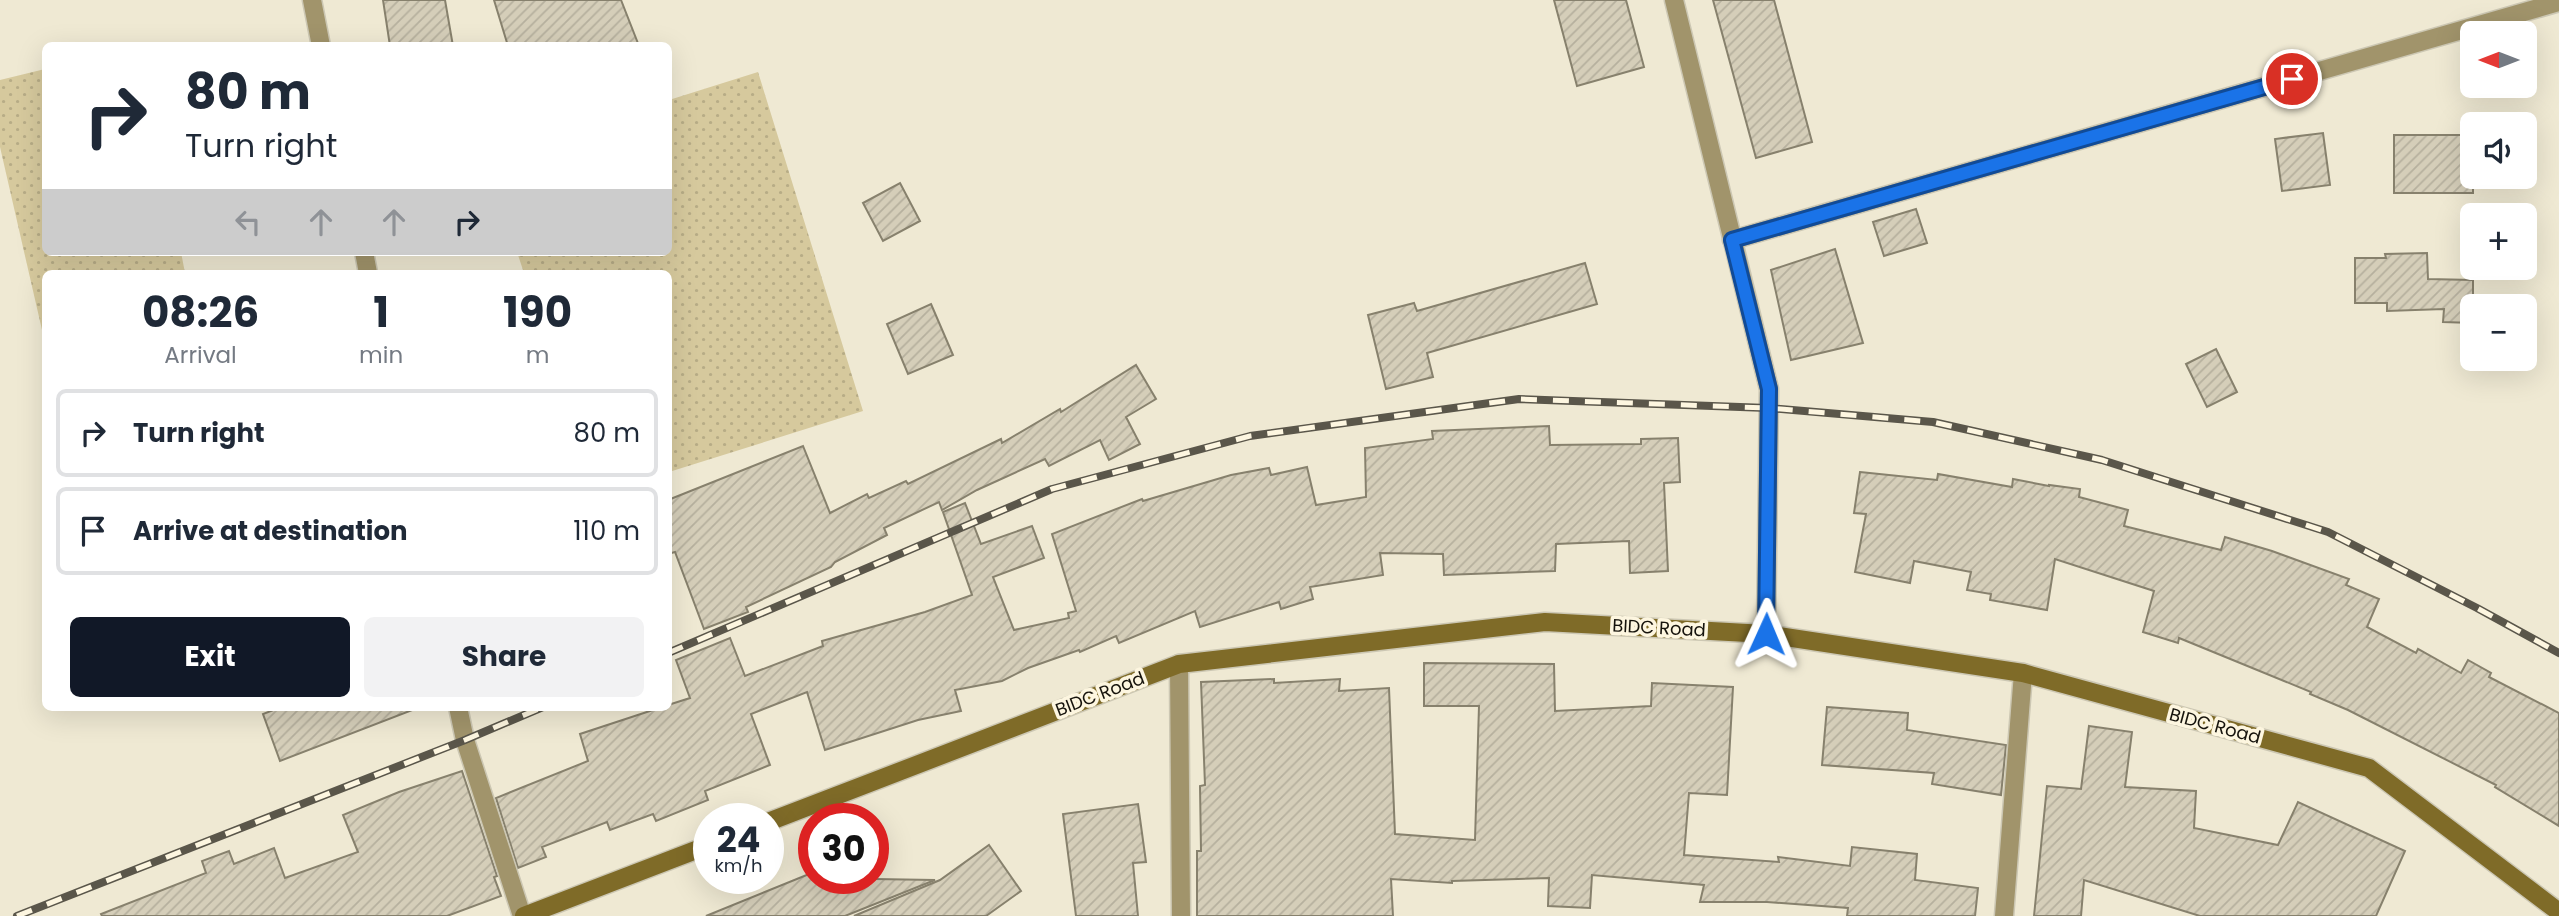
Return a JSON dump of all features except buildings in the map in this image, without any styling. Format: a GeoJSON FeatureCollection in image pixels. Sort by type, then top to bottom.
{"type":"FeatureCollection","features":[{"type":"Feature","properties":{"kind":"main road","name":"BIDC Road"},"geometry":{"type":"LineString","coordinates":[[784,816],[1179,664],[1545,622],[1766,634],[2023,673],[2368,768],[2559,912]]}},
{"type":"Feature","properties":{"kind":"main road"},"geometry":{"type":"LineString","coordinates":[[523,916],[693,851]]}},
{"type":"Feature","properties":{"kind":"street"},"geometry":{"type":"LineString","coordinates":[[312,0],[320,42]]}},
{"type":"Feature","properties":{"kind":"street"},"geometry":{"type":"LineString","coordinates":[[1674,0],[1769,389],[1766,634]]}},
{"type":"Feature","properties":{"kind":"street"},"geometry":{"type":"LineString","coordinates":[[1732,240],[2559,2]]}},
{"type":"Feature","properties":{"kind":"street"},"geometry":{"type":"LineString","coordinates":[[1179,664],[1181,916]]}},
{"type":"Feature","properties":{"kind":"street"},"geometry":{"type":"LineString","coordinates":[[2004,916],[2023,673]]}},
{"type":"Feature","properties":{"kind":"street"},"geometry":{"type":"LineString","coordinates":[[459,711],[465,740],[523,916]]}},
{"type":"Feature","properties":{"kind":"shaded area"},"geometry":{"type":"Polygon","coordinates":[[[42,70],[42,256],[182,256],[184,270],[42,270],[42,330],[0,147],[0,80],[42,70]]]}},
{"type":"Feature","properties":{"kind":"shaded area"},"geometry":{"type":"Polygon","coordinates":[[[758,72],[863,411],[672,471],[672,270],[523,270],[518,256],[672,256],[672,99],[758,72]]]}},
{"type":"Feature","properties":{"kind":"railway"},"geometry":{"type":"LineString","coordinates":[[672,651],[1052,489],[1250,436],[1519,399],[1768,408],[1933,422],[2102,460],[2328,532],[2559,653]]}},
{"type":"Feature","properties":{"kind":"railway"},"geometry":{"type":"LineString","coordinates":[[17,916],[534,711]]}},
{"type":"Feature","properties":{"kind":"route"},"geometry":{"type":"LineString","coordinates":[[1766,634],[1769,389],[1732,240],[2292,79]]}}]}
